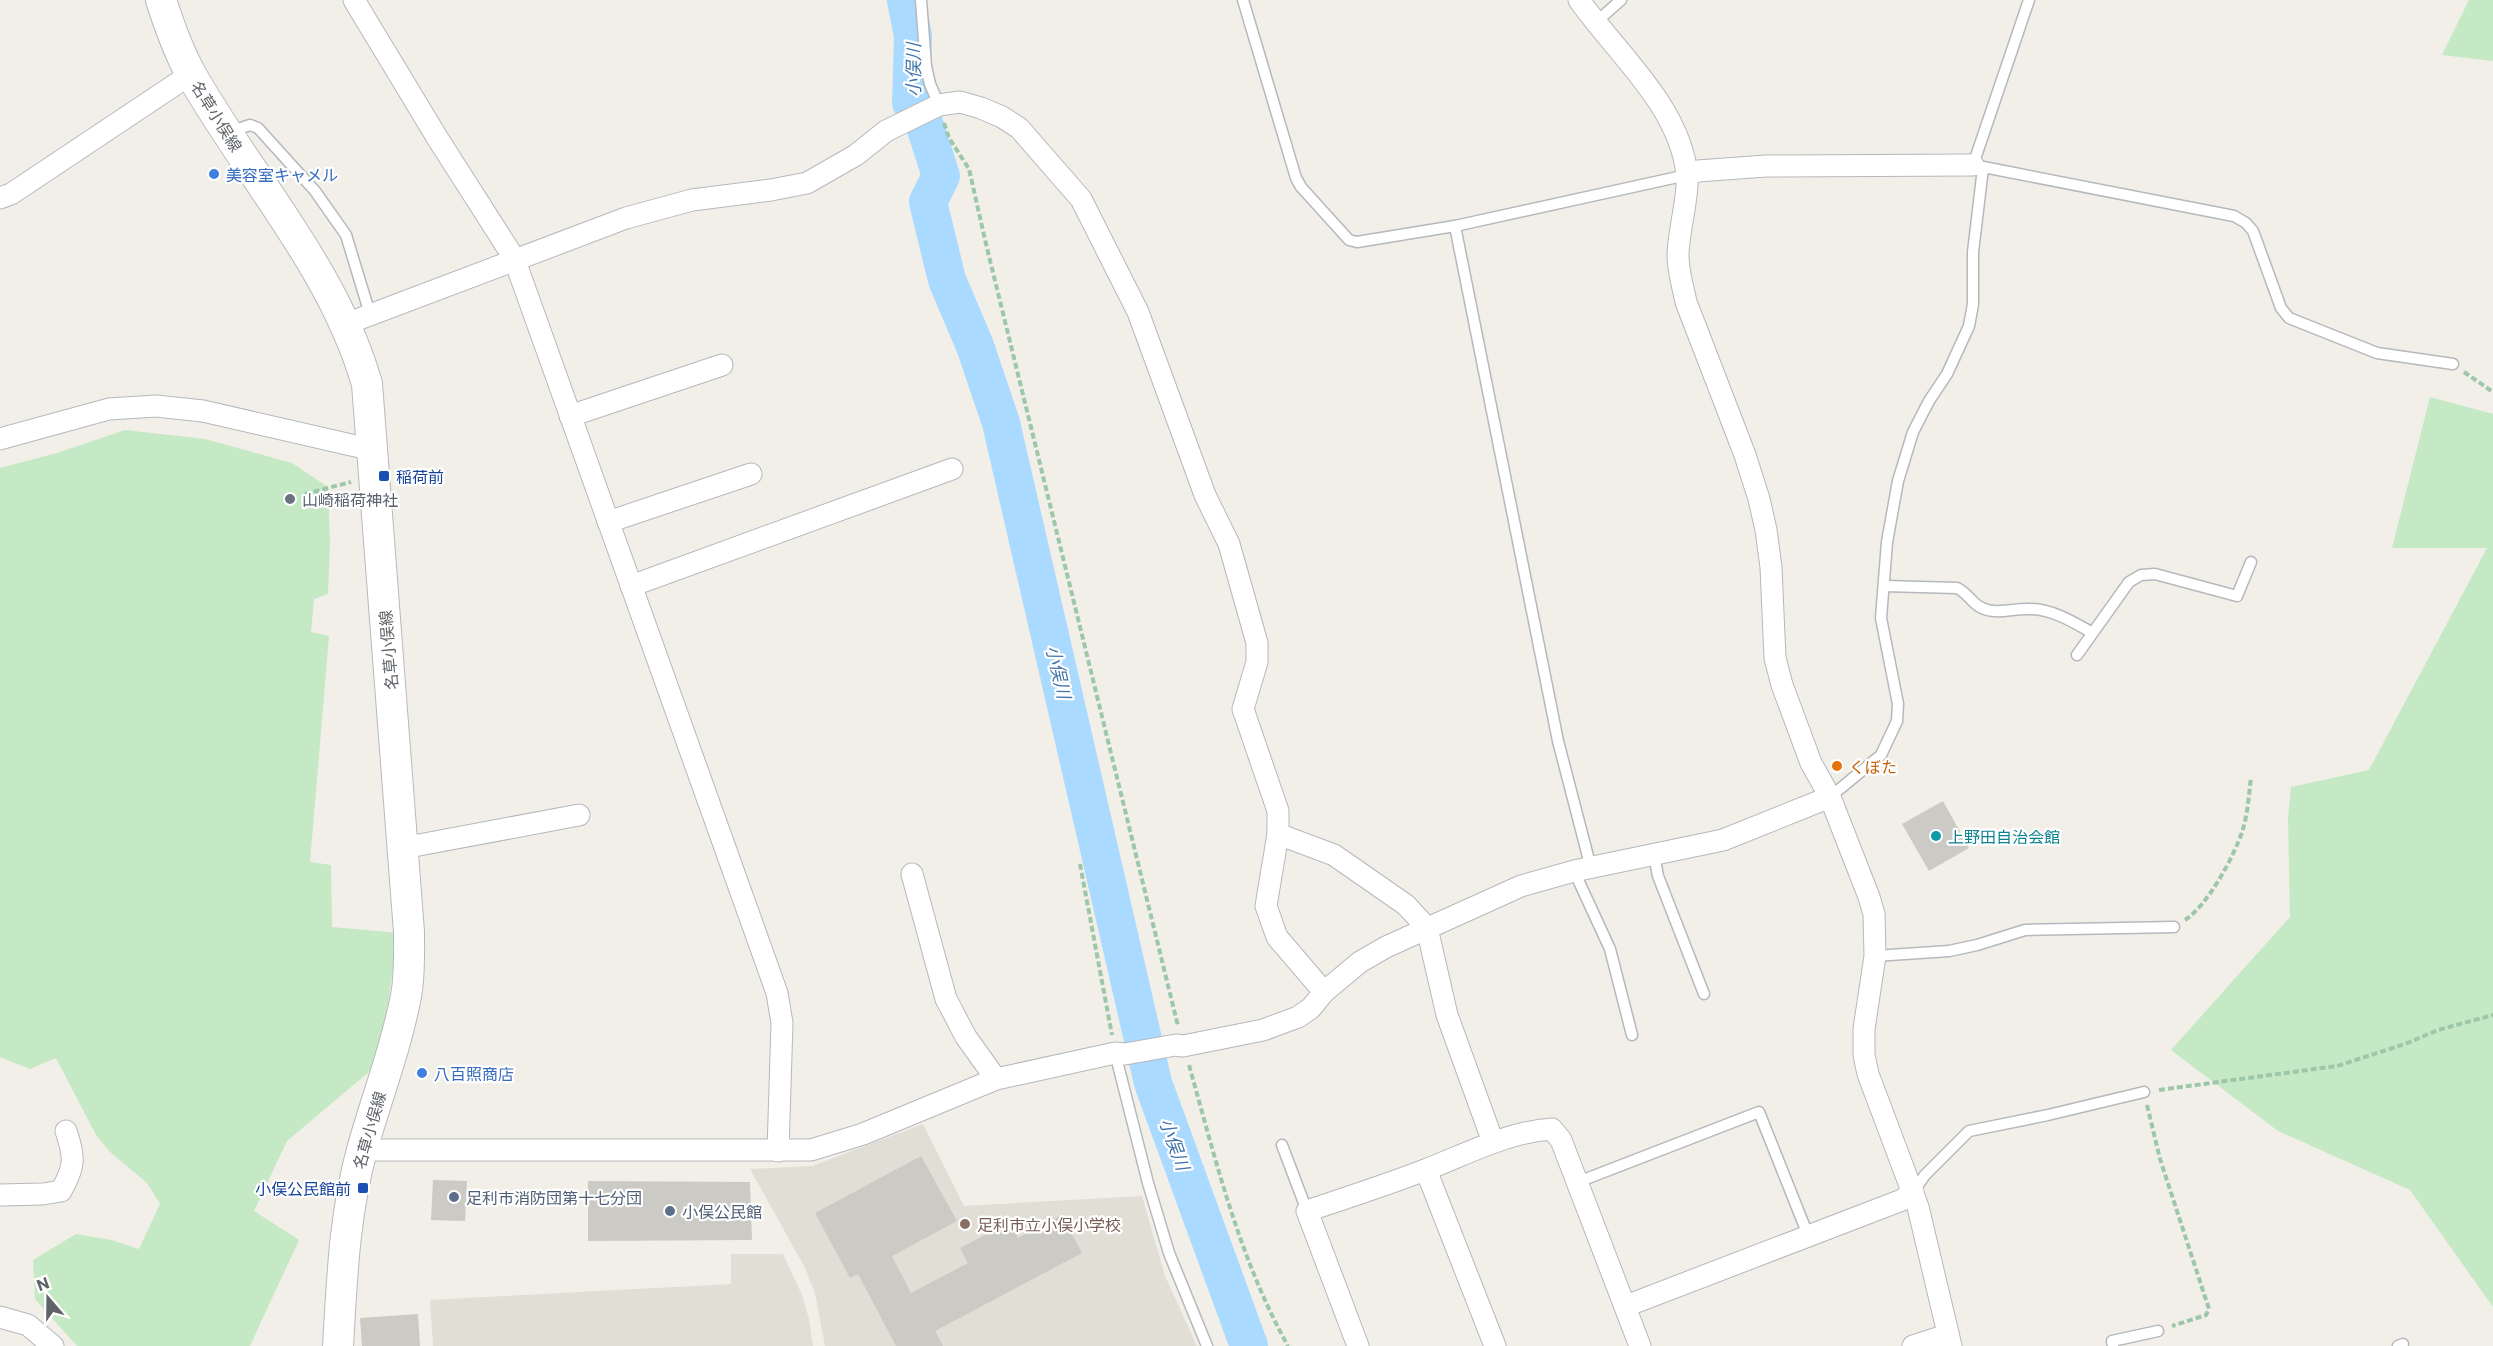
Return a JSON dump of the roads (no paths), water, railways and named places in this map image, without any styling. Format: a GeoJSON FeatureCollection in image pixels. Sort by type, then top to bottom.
{"type":"FeatureCollection","features":[{"type":"Feature","properties":{"kind":"main road","name":"名草小俣線"},"geometry":{"type":"LineString","coordinates":[[161,0],[191,74],[226,134],[300,242],[358,319],[359,354],[368,384],[409,932],[407,994],[390,1060],[362,1150],[346,1225],[338,1346]]}},
{"type":"Feature","properties":{"kind":"street"},"geometry":{"type":"LineString","coordinates":[[354,0],[438,139],[514,258],[777,993],[782,1023],[778,1151]]}},
{"type":"Feature","properties":{"kind":"street"},"geometry":{"type":"LineString","coordinates":[[1579,0],[1665,110],[1677,137],[1687,175],[1678,258],[1681,280],[1686,302],[1745,455],[1759,499],[1771,567],[1775,658],[1782,685],[1811,763],[1830,797],[1869,897],[1875,933],[1875,956],[1864,1029],[1864,1055],[1868,1074],[1918,1207],[1949,1341],[1913,1346]]}},
{"type":"Feature","properties":{"kind":"street"},"geometry":{"type":"LineString","coordinates":[[0,198],[11,194],[191,74]]}},
{"type":"Feature","properties":{"kind":"street"},"geometry":{"type":"LineString","coordinates":[[358,319],[514,258],[626,218],[692,200],[807,183],[856,155],[886,131],[936,106],[960,102],[1002,117],[1019,128],[1081,200],[1138,312],[1205,495],[1230,544],[1257,643],[1257,662],[1243,709],[1278,811],[1273,875],[1266,906],[1277,937],[1324,992]]}},
{"type":"Feature","properties":{"kind":"street"},"geometry":{"type":"LineString","coordinates":[[1687,175],[1698,171],[1766,166],[1978,166]]}},
{"type":"Feature","properties":{"kind":"street"},"geometry":{"type":"LineString","coordinates":[[570,416],[722,365]]}},
{"type":"Feature","properties":{"kind":"street"},"geometry":{"type":"LineString","coordinates":[[0,439],[109,409],[156,406],[203,411],[373,463]]}},
{"type":"Feature","properties":{"kind":"street"},"geometry":{"type":"LineString","coordinates":[[631,586],[952,469]]}},
{"type":"Feature","properties":{"kind":"street"},"geometry":{"type":"LineString","coordinates":[[608,522],[751,474]]}},
{"type":"Feature","properties":{"kind":"street"},"geometry":{"type":"LineString","coordinates":[[362,1150],[811,1150],[863,1134],[996,1079],[1120,1053],[1179,1046],[1263,1030],[1311,1008],[1324,992],[1360,962],[1427,928],[1521,886],[1582,869],[1722,840],[1830,797]]}},
{"type":"Feature","properties":{"kind":"street"},"geometry":{"type":"LineString","coordinates":[[403,848],[579,815]]}},
{"type":"Feature","properties":{"kind":"street"},"geometry":{"type":"LineString","coordinates":[[1278,834],[1334,855],[1406,905],[1427,928],[1447,1015],[1493,1142]]}},
{"type":"Feature","properties":{"kind":"street"},"geometry":{"type":"LineString","coordinates":[[912,874],[946,999],[966,1036],[996,1079]]}},
{"type":"Feature","properties":{"kind":"street"},"geometry":{"type":"LineString","coordinates":[[1358,1346],[1307,1211],[1426,1170],[1493,1142],[1552,1129],[1561,1140],[1640,1346]]}},
{"type":"Feature","properties":{"kind":"street"},"geometry":{"type":"LineString","coordinates":[[0,1195],[43,1194],[61,1191],[73,1172],[71,1146],[66,1131]]}},
{"type":"Feature","properties":{"kind":"street"},"geometry":{"type":"LineString","coordinates":[[1426,1170],[1495,1346]]}},
{"type":"Feature","properties":{"kind":"street"},"geometry":{"type":"LineString","coordinates":[[1626,1306],[1902,1200],[1913,1192]]}},
{"type":"Feature","properties":{"kind":"street"},"geometry":{"type":"LineString","coordinates":[[0,1317],[28,1325],[53,1346]]}},
{"type":"Feature","properties":{"kind":"lane"},"geometry":{"type":"LineString","coordinates":[[921,0],[926,66],[936,106]]}},
{"type":"Feature","properties":{"kind":"lane"},"geometry":{"type":"LineString","coordinates":[[1243,0],[1296,178],[1301,187],[1349,240],[1357,242],[1455,226],[1687,175]]}},
{"type":"Feature","properties":{"kind":"lane"},"geometry":{"type":"LineString","coordinates":[[1595,23],[1621,0]]}},
{"type":"Feature","properties":{"kind":"lane"},"geometry":{"type":"LineString","coordinates":[[1830,797],[1881,755],[1896,721],[1898,704],[1881,618],[1887,542],[1905,452],[1929,401],[1947,374],[1969,326],[1973,304],[1973,252],[1978,166],[2029,0]]}},
{"type":"Feature","properties":{"kind":"lane"},"geometry":{"type":"LineString","coordinates":[[226,134],[241,126],[250,125],[258,128],[331,211],[346,235],[358,319]]}},
{"type":"Feature","properties":{"kind":"lane"},"geometry":{"type":"LineString","coordinates":[[1978,166],[2234,216],[2246,222],[2253,231],[2281,308],[2289,318],[2377,353],[2453,364]]}},
{"type":"Feature","properties":{"kind":"lane"},"geometry":{"type":"LineString","coordinates":[[1455,226],[1586,892],[1610,949],[1632,1035]]}},
{"type":"Feature","properties":{"kind":"lane"},"geometry":{"type":"LineString","coordinates":[[2077,655],[2128,582],[2141,575],[2155,574],[2237,596],[2251,562]]}},
{"type":"Feature","properties":{"kind":"lane"},"geometry":{"type":"LineString","coordinates":[[1884,586],[1957,588],[1968,593],[1981,608],[1992,611],[2031,609],[2049,612],[2091,633]]}},
{"type":"Feature","properties":{"kind":"lane"},"geometry":{"type":"LineString","coordinates":[[1654,855],[1658,876],[1704,994]]}},
{"type":"Feature","properties":{"kind":"lane"},"geometry":{"type":"LineString","coordinates":[[1875,956],[1949,951],[2025,930],[2174,927]]}},
{"type":"Feature","properties":{"kind":"lane"},"geometry":{"type":"LineString","coordinates":[[1120,1053],[1148,1183],[1169,1253],[1208,1346]]}},
{"type":"Feature","properties":{"kind":"lane"},"geometry":{"type":"LineString","coordinates":[[1913,1192],[1925,1175],[1969,1131],[2144,1092]]}},
{"type":"Feature","properties":{"kind":"lane"},"geometry":{"type":"LineString","coordinates":[[1578,1182],[1759,1112],[1808,1235]]}},
{"type":"Feature","properties":{"kind":"lane"},"geometry":{"type":"LineString","coordinates":[[1282,1145],[1307,1211]]}},
{"type":"Feature","properties":{"kind":"lane"},"geometry":{"type":"LineString","coordinates":[[2113,1346],[2112,1341],[2158,1330]]}},
{"type":"Feature","properties":{"kind":"waterway","name":"小俣川"},"geometry":{"type":"LineString","coordinates":[[906,0],[913,36],[911,103],[924,123],[941,176],[928,202],[947,280],[975,346],[1001,423],[1153,1083],[1249,1346]]}},
{"type":"Feature","properties":{"kind":"place","name":"美容室キャメル"},"geometry":{"type":"Point","coordinates":[214,174]}},
{"type":"Feature","properties":{"kind":"place","name":"稲荷前"},"geometry":{"type":"Point","coordinates":[384,476]}},
{"type":"Feature","properties":{"kind":"place","name":"山崎稲荷神社"},"geometry":{"type":"Point","coordinates":[290,499]}},
{"type":"Feature","properties":{"kind":"place","name":"くぼた"},"geometry":{"type":"Point","coordinates":[1837,766]}},
{"type":"Feature","properties":{"kind":"place","name":"上野田自治会館"},"geometry":{"type":"Point","coordinates":[1936,836]}},
{"type":"Feature","properties":{"kind":"place","name":"八百照商店"},"geometry":{"type":"Point","coordinates":[422,1073]}},
{"type":"Feature","properties":{"kind":"place","name":"小俣公民館前"},"geometry":{"type":"Point","coordinates":[363,1188]}},
{"type":"Feature","properties":{"kind":"place","name":"足利市消防団第十七分団"},"geometry":{"type":"Point","coordinates":[454,1197]}},
{"type":"Feature","properties":{"kind":"place","name":"小俣公民館"},"geometry":{"type":"Point","coordinates":[670,1211]}},
{"type":"Feature","properties":{"kind":"place","name":"足利市立小俣小学校"},"geometry":{"type":"Point","coordinates":[965,1224]}}]}
